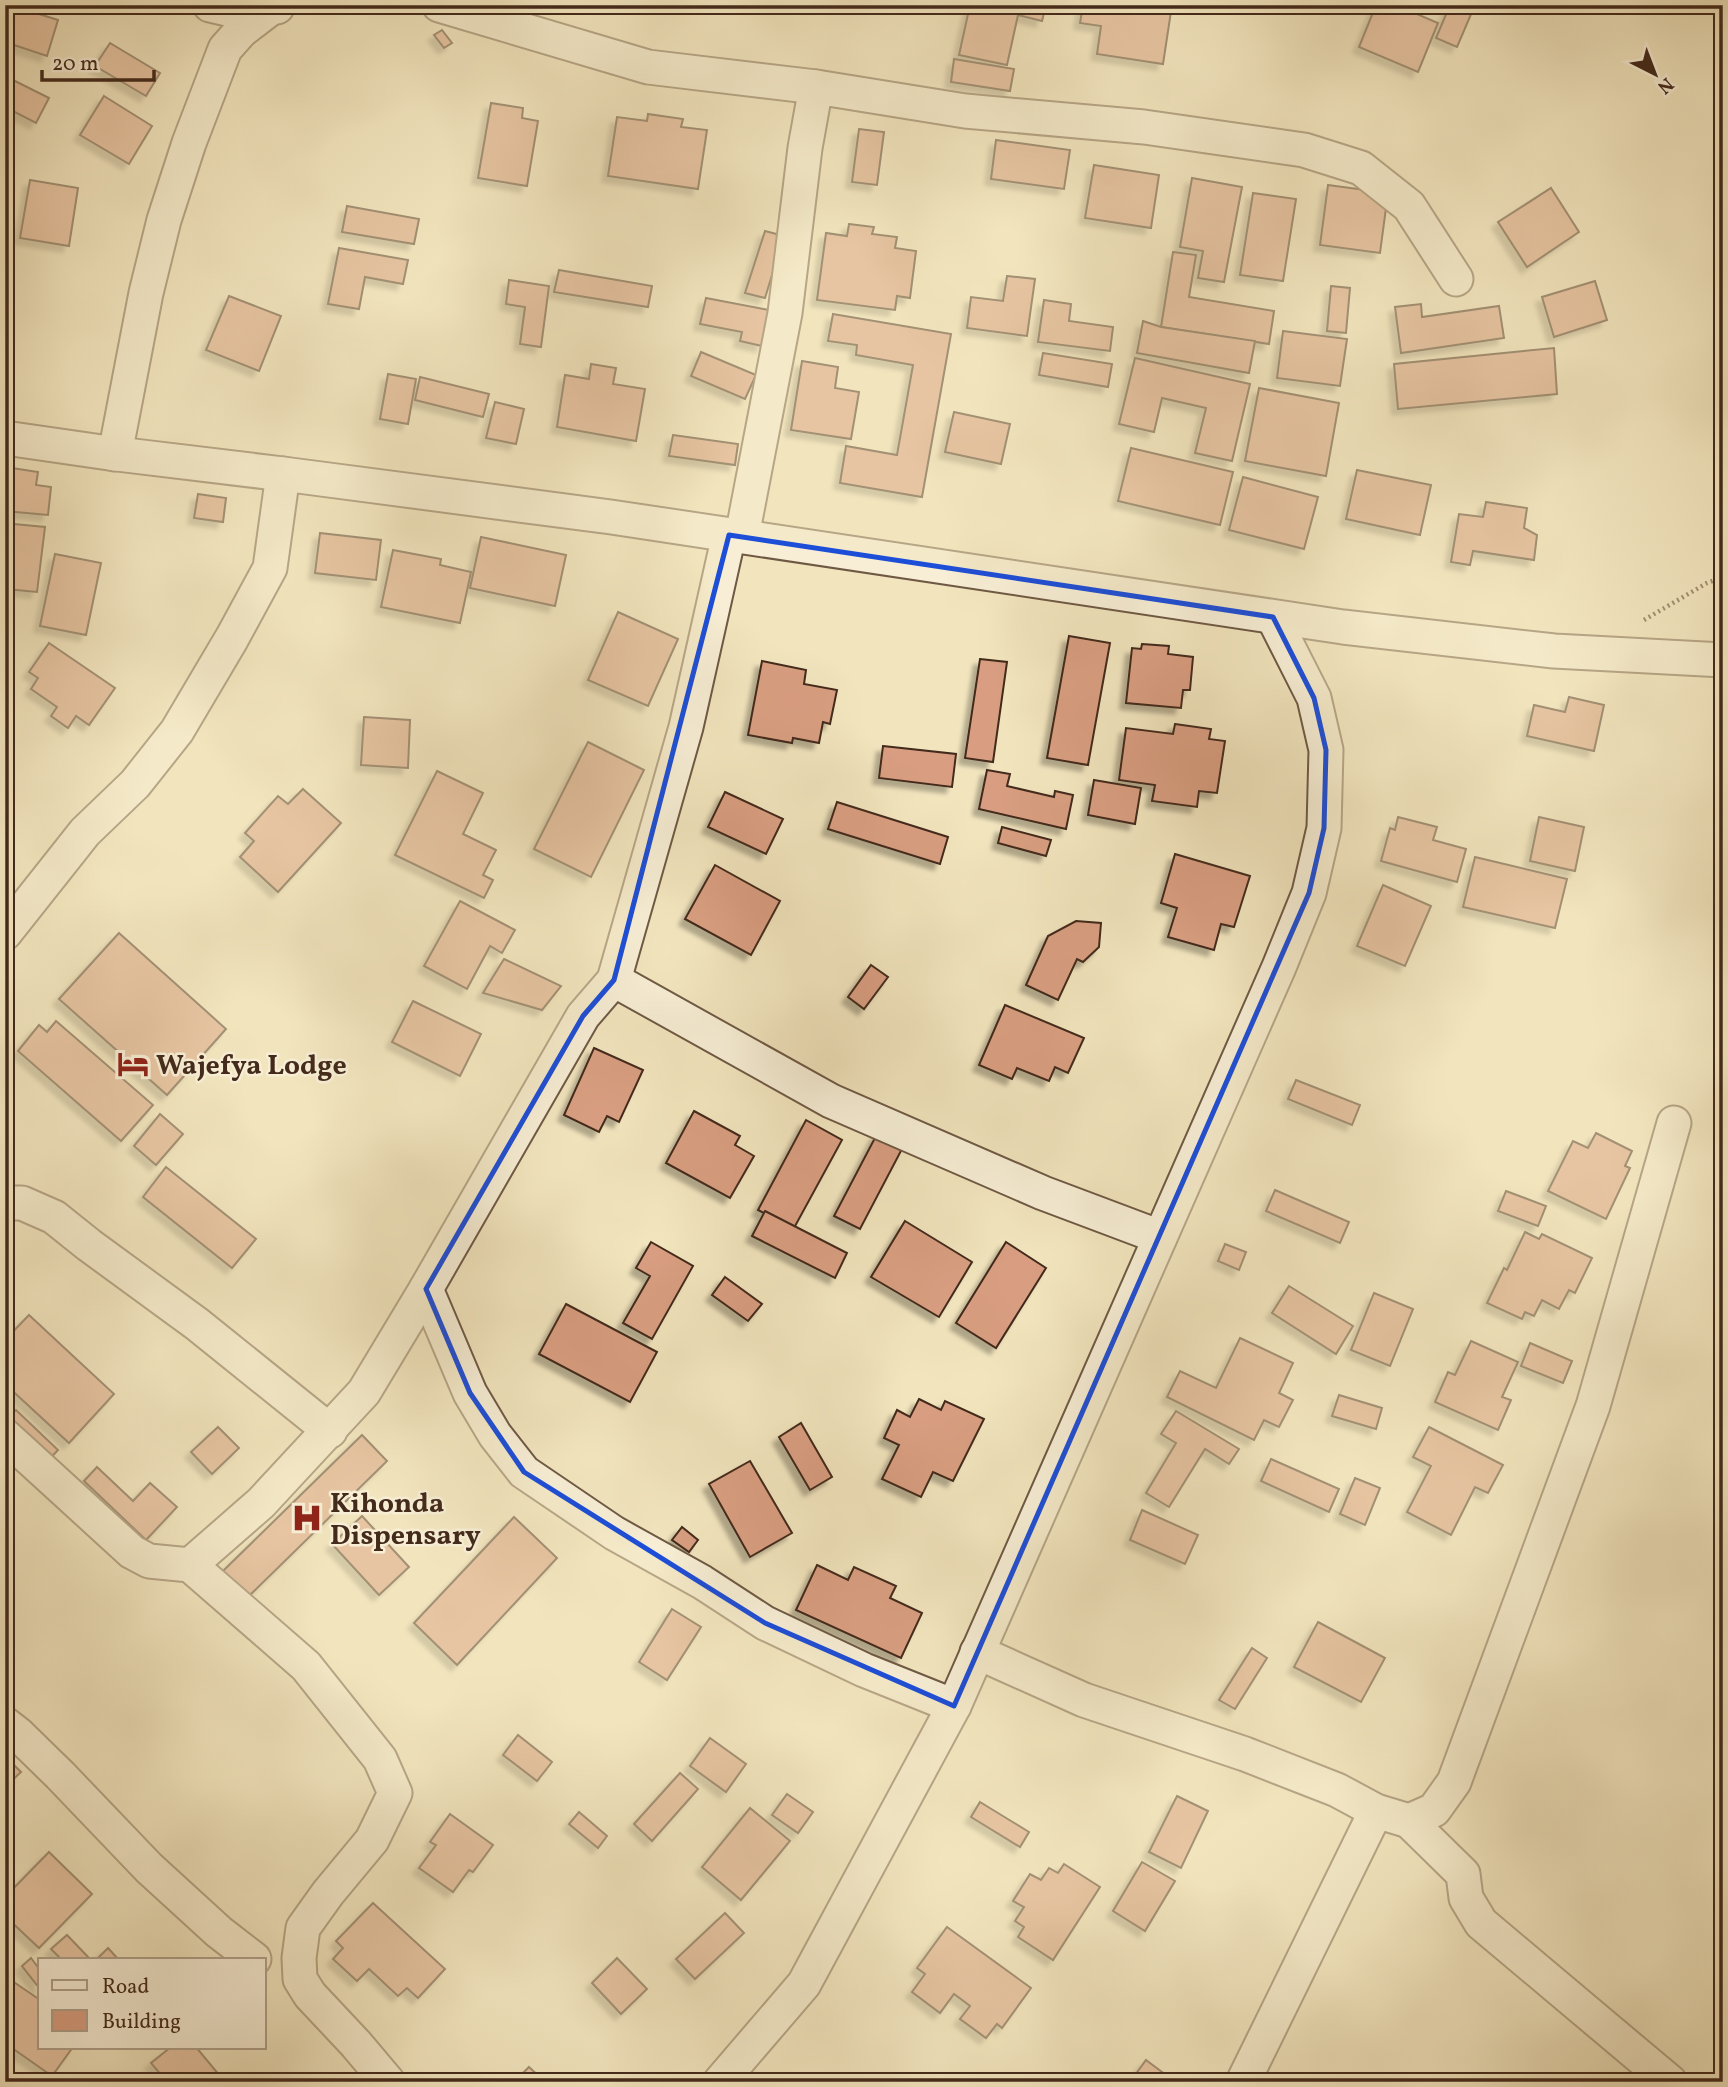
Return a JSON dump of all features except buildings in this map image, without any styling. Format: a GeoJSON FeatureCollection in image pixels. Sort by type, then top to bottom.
{"type":"FeatureCollection","features":[{"type":"Feature","properties":{"kind":"street"},"geometry":{"type":"LineString","coordinates":[[199,5],[225,49]]}},
{"type":"Feature","properties":{"kind":"street"},"geometry":{"type":"LineString","coordinates":[[210,5],[227,9],[277,7]]}},
{"type":"Feature","properties":{"kind":"street"},"geometry":{"type":"LineString","coordinates":[[439,5],[648,67],[816,87],[965,111],[1144,127],[1304,149],[1361,168],[1409,206],[1456,279]]}},
{"type":"Feature","properties":{"kind":"street"},"geometry":{"type":"LineString","coordinates":[[115,454],[146,293],[164,220],[208,90],[225,49],[242,31],[277,7]]}},
{"type":"Feature","properties":{"kind":"street"},"geometry":{"type":"LineString","coordinates":[[190,1565],[261,1503],[365,1392],[583,1016],[614,980],[686,727],[735,536],[785,313],[804,148],[816,87]]}},
{"type":"Feature","properties":{"kind":"street"},"geometry":{"type":"LineString","coordinates":[[5,438],[611,517],[1343,627],[1527,648],[1723,660]]}},
{"type":"Feature","properties":{"kind":"street"},"geometry":{"type":"LineString","coordinates":[[5,933],[85,832],[135,784],[177,731],[270,568],[283,474]]}},
{"type":"Feature","properties":{"kind":"street"},"geometry":{"type":"LineString","coordinates":[[720,2082],[804,1984],[954,1706],[1310,892],[1324,828],[1326,750],[1314,698],[1273,617]]}},
{"type":"Feature","properties":{"kind":"street"},"geometry":{"type":"LineString","coordinates":[[614,980],[831,1101],[1044,1193],[1160,1237]]}},
{"type":"Feature","properties":{"kind":"street"},"geometry":{"type":"LineString","coordinates":[[1409,1821],[1434,1810],[1454,1782],[1593,1406],[1674,1123]]}},
{"type":"Feature","properties":{"kind":"street"},"geometry":{"type":"LineString","coordinates":[[5,1203],[22,1203],[54,1217],[197,1324],[330,1431]]}},
{"type":"Feature","properties":{"kind":"street"},"geometry":{"type":"LineString","coordinates":[[426,1289],[470,1393],[495,1434],[524,1472],[614,1533],[702,1582],[765,1623],[864,1670],[954,1706]]}},
{"type":"Feature","properties":{"kind":"street"},"geometry":{"type":"LineString","coordinates":[[5,1436],[132,1552],[149,1561],[190,1565],[306,1666],[380,1759],[396,1793],[372,1840],[303,1928],[299,1958],[300,1979],[310,1995],[356,2043],[388,2082]]}},
{"type":"Feature","properties":{"kind":"street"},"geometry":{"type":"LineString","coordinates":[[977,1652],[1084,1700],[1245,1754],[1337,1790],[1376,1811],[1409,1821],[1463,1874],[1466,1898],[1481,1923],[1670,2082]]}},
{"type":"Feature","properties":{"kind":"street"},"geometry":{"type":"LineString","coordinates":[[5,1724],[60,1775],[149,1868],[219,1932],[253,1958]]}},
{"type":"Feature","properties":{"kind":"street"},"geometry":{"type":"LineString","coordinates":[[1243,2082],[1376,1811]]}},
{"type":"Feature","properties":{"kind":"street"},"geometry":{"type":"LineString","coordinates":[[266,1967],[300,1979]]}},
{"type":"Feature","properties":{"kind":"path"},"geometry":{"type":"LineString","coordinates":[[1600,653],[1648,616],[1723,577]]}},
{"type":"Feature","properties":{"kind":"highlighted area"},"geometry":{"type":"Polygon","coordinates":[[[729,535],[1273,617],[1314,698],[1326,750],[1324,828],[1309,893],[954,1706],[765,1623],[524,1472],[470,1393],[426,1289],[583,1016],[614,980],[729,535]]]}},
{"type":"Feature","properties":{"kind":"place","name":"Wajefya Lodge"},"geometry":{"type":"Point","coordinates":[133,1064]}},
{"type":"Feature","properties":{"kind":"place","name":"Kihonda Dispensary"},"geometry":{"type":"Point","coordinates":[307,1518]}}]}
